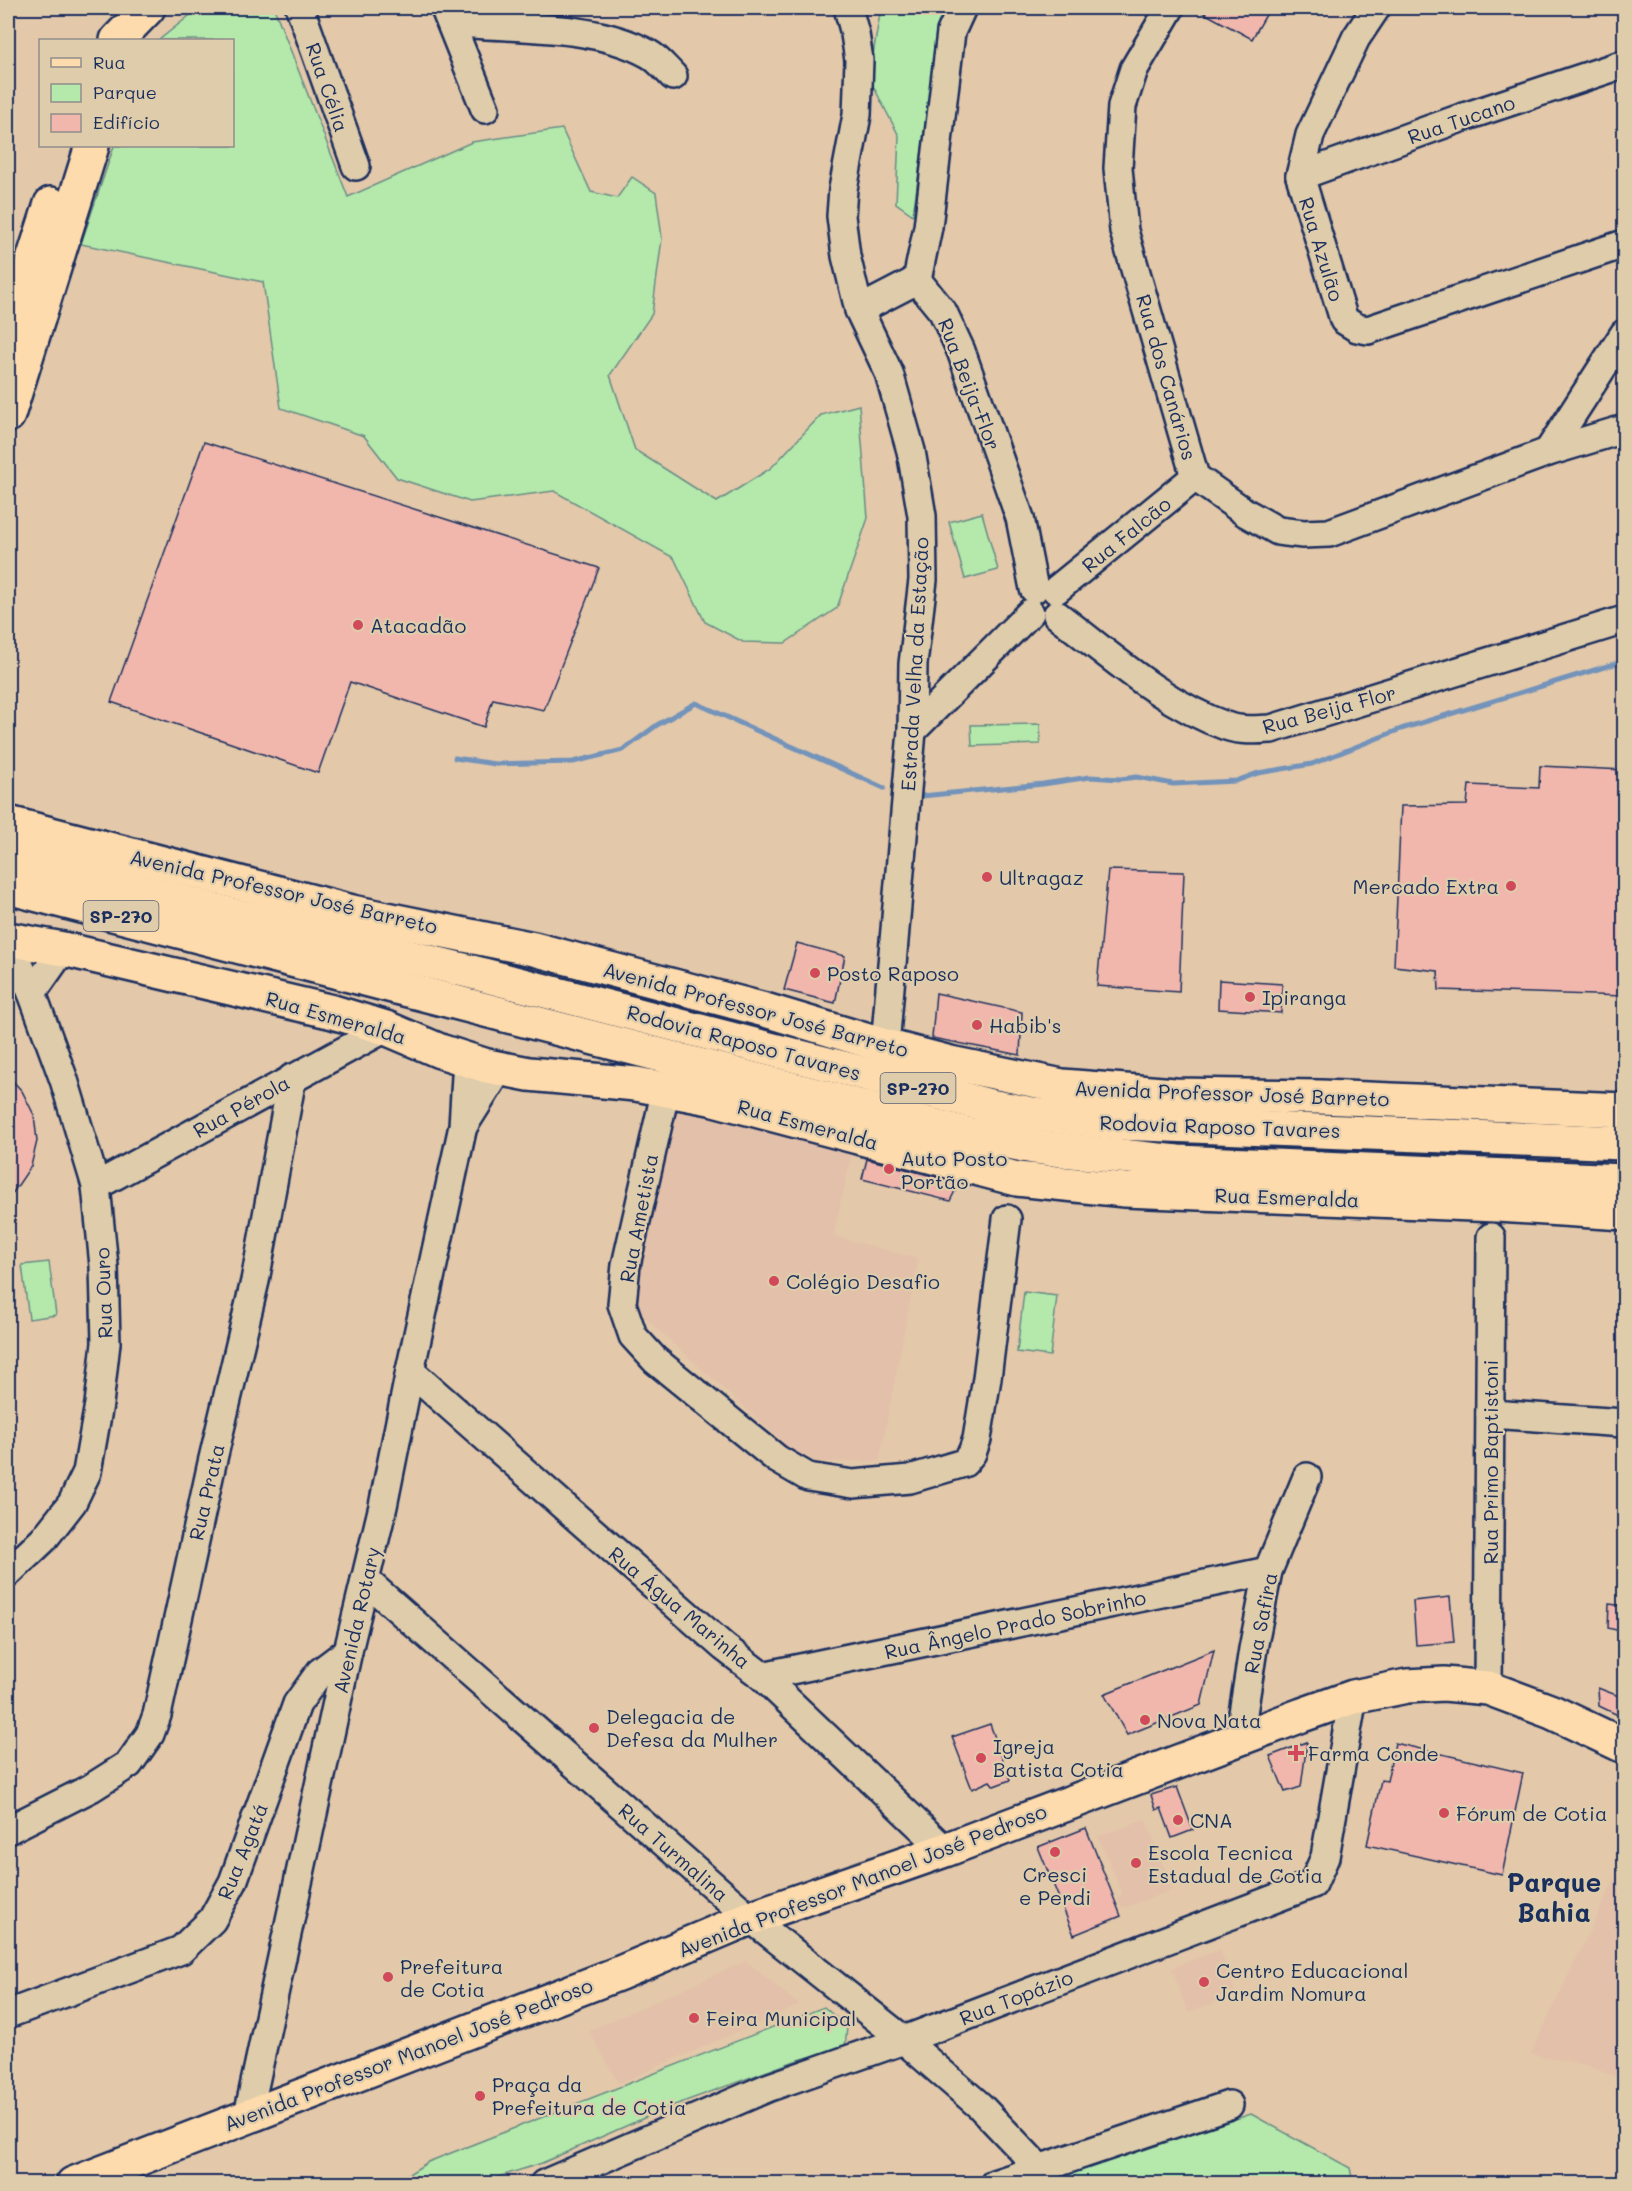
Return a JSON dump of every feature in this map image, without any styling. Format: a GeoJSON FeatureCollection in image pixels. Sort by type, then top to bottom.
{"type":"FeatureCollection","features":[{"type":"Feature","properties":{"kind":"main road"},"geometry":{"type":"LineString","coordinates":[[8,338],[71,147]]}},
{"type":"Feature","properties":{"kind":"main road"},"geometry":{"type":"LineString","coordinates":[[8,416],[14,378],[92,147]]}},
{"type":"Feature","properties":{"kind":"main road","name":"Avenida Professor José Barreto"},"geometry":{"type":"LineString","coordinates":[[8,823],[352,912],[534,949],[765,1010],[885,1046],[996,1073],[1062,1086],[1176,1095],[1321,1097],[1624,1110]]}},
{"type":"Feature","properties":{"kind":"main road","name":"SP-270"},"geometry":{"type":"LineString","coordinates":[[8,856],[231,930]]}},
{"type":"Feature","properties":{"kind":"main road","name":"SP-270"},"geometry":{"type":"LineString","coordinates":[[8,887],[231,930]]}},
{"type":"Feature","properties":{"kind":"main road"},"geometry":{"type":"LineString","coordinates":[[231,930],[271,916],[349,932],[657,1008],[794,1038],[885,1046]]}},
{"type":"Feature","properties":{"kind":"main road","name":"Rodovia Raposo Tavares"},"geometry":{"type":"LineString","coordinates":[[231,930],[472,972],[990,1106],[1032,1114],[1118,1124],[1624,1143]]}},
{"type":"Feature","properties":{"kind":"main road","name":"Rodovia Raposo Tavares"},"geometry":{"type":"LineString","coordinates":[[231,930],[956,1131],[1034,1147],[1178,1162],[1624,1181]]}},
{"type":"Feature","properties":{"kind":"main road","name":"Rua Esmeralda"},"geometry":{"type":"LineString","coordinates":[[8,940],[63,949],[333,1012],[386,1028],[467,1059],[500,1068],[529,1074],[636,1084],[710,1098],[1017,1179],[1125,1190],[1497,1205],[1624,1213]]}},
{"type":"Feature","properties":{"kind":"main road","name":"Avenida Professor Manoel José Pedroso"},"geometry":{"type":"LineString","coordinates":[[74,2184],[620,1973],[750,1918],[945,1850],[1353,1697],[1407,1686],[1444,1683],[1488,1688],[1552,1712],[1624,1746]]}},
{"type":"Feature","properties":{"kind":"street","name":"Rua Célia"},"geometry":{"type":"LineString","coordinates":[[300,8],[356,166]]}},
{"type":"Feature","properties":{"kind":"street","name":"Estrada Velha da Estação"},"geometry":{"type":"LineString","coordinates":[[848,8],[859,60],[857,115],[843,189],[841,216],[846,256],[859,310],[890,373],[911,451],[922,516],[922,580],[913,664],[912,731],[885,1046]]}},
{"type":"Feature","properties":{"kind":"street"},"geometry":{"type":"LineString","coordinates":[[859,310],[917,280],[932,193],[947,51],[951,32],[962,8]]}},
{"type":"Feature","properties":{"kind":"street","name":"Rua dos Canários"},"geometry":{"type":"LineString","coordinates":[[1170,8],[1134,69],[1122,106],[1118,168],[1124,231],[1196,477],[1246,513],[1278,531],[1303,534],[1329,533],[1548,452],[1624,429]]}},
{"type":"Feature","properties":{"kind":"street","name":"Rua Azulão"},"geometry":{"type":"LineString","coordinates":[[1376,8],[1356,38],[1310,135],[1300,176],[1344,320],[1357,328],[1368,330],[1624,244]]}},
{"type":"Feature","properties":{"kind":"street"},"geometry":{"type":"LineString","coordinates":[[448,15],[490,27],[535,28],[598,36],[629,45],[651,55],[673,76]]}},
{"type":"Feature","properties":{"kind":"street"},"geometry":{"type":"LineString","coordinates":[[448,15],[485,109]]}},
{"type":"Feature","properties":{"kind":"street","name":"Rua Tucano"},"geometry":{"type":"LineString","coordinates":[[1300,176],[1461,118],[1624,64]]}},
{"type":"Feature","properties":{"kind":"street","name":"Rua Beija-Flor"},"geometry":{"type":"LineString","coordinates":[[917,280],[943,312],[961,351],[1020,518],[1044,602]]}},
{"type":"Feature","properties":{"kind":"street"},"geometry":{"type":"LineString","coordinates":[[1548,452],[1624,334]]}},
{"type":"Feature","properties":{"kind":"street","name":"Rua Falcão"},"geometry":{"type":"LineString","coordinates":[[912,731],[1044,602],[1196,477]]}},
{"type":"Feature","properties":{"kind":"street","name":"Rua Beija Flor"},"geometry":{"type":"LineString","coordinates":[[1044,602],[1147,683],[1175,701],[1227,726],[1247,730],[1271,729],[1624,620]]}},
{"type":"Feature","properties":{"kind":"street","name":"Rua Ouro"},"geometry":{"type":"LineString","coordinates":[[8,940],[32,993],[64,1080],[96,1186],[104,1266],[105,1343],[99,1404],[87,1472],[72,1503],[43,1540],[8,1573]]}},
{"type":"Feature","properties":{"kind":"street"},"geometry":{"type":"LineString","coordinates":[[32,993],[63,949]]}},
{"type":"Feature","properties":{"kind":"street","name":"Rua Pérola"},"geometry":{"type":"LineString","coordinates":[[96,1186],[386,1028]]}},
{"type":"Feature","properties":{"kind":"street","name":"Avenida Rotary"},"geometry":{"type":"LineString","coordinates":[[248,2115],[348,1651],[383,1506],[463,1126],[467,1059]]}},
{"type":"Feature","properties":{"kind":"street","name":"Avenida Rotary"},"geometry":{"type":"LineString","coordinates":[[463,1126],[500,1068]]}},
{"type":"Feature","properties":{"kind":"street","name":"Rua Prata"},"geometry":{"type":"LineString","coordinates":[[8,1830],[91,1788],[129,1764],[150,1734],[255,1281],[292,1078]]}},
{"type":"Feature","properties":{"kind":"street","name":"Rua Ametista"},"geometry":{"type":"LineString","coordinates":[[666,1089],[626,1265],[622,1304],[633,1336],[654,1360],[777,1459],[808,1477],[853,1484],[910,1479],[964,1463],[972,1454],[977,1439],[987,1378],[1007,1219]]}},
{"type":"Feature","properties":{"kind":"street","name":"Rua Primo Baptistoni"},"geometry":{"type":"LineString","coordinates":[[1488,1688],[1491,1237]]}},
{"type":"Feature","properties":{"kind":"street","name":"Rua Água Marinha"},"geometry":{"type":"LineString","coordinates":[[410,1371],[724,1647],[762,1676],[945,1850]]}},
{"type":"Feature","properties":{"kind":"street"},"geometry":{"type":"LineString","coordinates":[[1490,1414],[1624,1423]]}},
{"type":"Feature","properties":{"kind":"street","name":"Rua Safira"},"geometry":{"type":"LineString","coordinates":[[1239,1738],[1268,1571],[1307,1477]]}},
{"type":"Feature","properties":{"kind":"street","name":"Rua Ângelo Prado Sobrinho"},"geometry":{"type":"LineString","coordinates":[[762,1676],[1268,1571]]}},
{"type":"Feature","properties":{"kind":"street","name":"Rua Turmalina"},"geometry":{"type":"LineString","coordinates":[[365,1580],[750,1918],[904,2040],[980,2106],[1039,2168]]}},
{"type":"Feature","properties":{"kind":"street","name":"Rua Agatá"},"geometry":{"type":"LineString","coordinates":[[8,2014],[181,1950],[212,1920],[233,1882],[297,1704],[320,1672],[348,1651]]}},
{"type":"Feature","properties":{"kind":"street","name":"Rua Topázio"},"geometry":{"type":"LineString","coordinates":[[544,2184],[767,2088],[904,2040],[1312,1884],[1324,1857],[1353,1697]]}},
{"type":"Feature","properties":{"kind":"street"},"geometry":{"type":"LineString","coordinates":[[994,2184],[1229,2105]]}},
{"type":"Feature","properties":{"kind":"shaded area","name":"Colégio Desafio"},"geometry":{"type":"Polygon","coordinates":[[[671,1103],[853,1148],[833,1236],[918,1259],[879,1461],[816,1462],[796,1453],[777,1440],[774,1434],[629,1303],[671,1103]]]}},
{"type":"Feature","properties":{"kind":"shaded area","name":"Escola Tecnica Estadual de Cotia"},"geometry":{"type":"Polygon","coordinates":[[[1146,1820],[1172,1890],[1122,1908],[1118,1898],[1123,1894],[1098,1836],[1146,1820]]]}},
{"type":"Feature","properties":{"kind":"shaded area"},"geometry":{"type":"Polygon","coordinates":[[[1624,1860],[1624,2080],[1592,2066],[1531,2054],[1624,1860]]]}},
{"type":"Feature","properties":{"kind":"shaded area","name":"Centro Educacional Jardim Nomura"},"geometry":{"type":"Polygon","coordinates":[[[1220,1950],[1236,1995],[1188,2012],[1172,1968],[1220,1950]]]}},
{"type":"Feature","properties":{"kind":"shaded area","name":"Feira Municipal"},"geometry":{"type":"Polygon","coordinates":[[[746,1961],[799,2005],[619,2083],[589,2031],[746,1961]]]}},
{"type":"Feature","properties":{"kind":"green space"},"geometry":{"type":"Polygon","coordinates":[[[199,8],[274,8],[348,197],[472,142],[562,129],[591,192],[617,198],[632,177],[656,193],[662,238],[652,314],[610,375],[635,450],[717,502],[771,468],[821,415],[859,405],[868,518],[837,608],[785,643],[743,642],[705,622],[674,558],[554,491],[470,502],[397,478],[364,436],[281,408],[263,282],[81,244],[114,147],[234,147],[234,39],[160,39],[199,8]]]}},
{"type":"Feature","properties":{"kind":"green space"},"geometry":{"type":"Polygon","coordinates":[[[881,8],[951,8],[939,28],[913,215],[896,203],[899,136],[869,78],[881,8]]]}},
{"type":"Feature","properties":{"kind":"green space"},"geometry":{"type":"Polygon","coordinates":[[[982,513],[998,570],[965,579],[949,522],[982,513]]]}},
{"type":"Feature","properties":{"kind":"green space"},"geometry":{"type":"Polygon","coordinates":[[[1040,724],[1040,744],[972,746],[971,725],[1040,724]]]}},
{"type":"Feature","properties":{"kind":"green space"},"geometry":{"type":"Polygon","coordinates":[[[49,1262],[56,1315],[29,1319],[22,1265],[49,1262]]]}},
{"type":"Feature","properties":{"kind":"green space"},"geometry":{"type":"Polygon","coordinates":[[[1024,1292],[1057,1296],[1050,1356],[1017,1352],[1024,1292]]]}},
{"type":"Feature","properties":{"kind":"green space"},"geometry":{"type":"Polygon","coordinates":[[[824,2007],[847,2027],[845,2048],[795,2061],[669,2107],[542,2163],[479,2183],[393,2184],[428,2162],[824,2007]]]}},
{"type":"Feature","properties":{"kind":"green space"},"geometry":{"type":"Polygon","coordinates":[[[1251,2114],[1350,2168],[1353,2183],[1049,2183],[1048,2180],[1251,2114]]]}},
{"type":"Feature","properties":{"kind":"building"},"geometry":{"type":"Polygon","coordinates":[[[1195,8],[1270,8],[1252,39],[1195,8]]]}},
{"type":"Feature","properties":{"kind":"building","name":"Atacadão"},"geometry":{"type":"Polygon","coordinates":[[[204,442],[599,568],[544,710],[493,699],[484,727],[350,682],[318,773],[111,702],[204,442]]]}},
{"type":"Feature","properties":{"kind":"building","name":"Mercado Extra"},"geometry":{"type":"Polygon","coordinates":[[[1540,766],[1624,770],[1624,996],[1439,990],[1438,971],[1394,966],[1401,806],[1467,805],[1469,785],[1539,788],[1540,766]]]}},
{"type":"Feature","properties":{"kind":"building"},"geometry":{"type":"Polygon","coordinates":[[[1108,870],[1184,872],[1179,992],[1097,986],[1108,870]]]}},
{"type":"Feature","properties":{"kind":"building","name":"Posto Raposo"},"geometry":{"type":"Polygon","coordinates":[[[797,943],[845,956],[835,1003],[784,990],[797,943]]]}},
{"type":"Feature","properties":{"kind":"building","name":"Ipiranga"},"geometry":{"type":"Polygon","coordinates":[[[1219,980],[1282,984],[1281,1013],[1218,1009],[1219,980]]]}},
{"type":"Feature","properties":{"kind":"building","name":"Habib's"},"geometry":{"type":"Polygon","coordinates":[[[936,993],[1022,1012],[1020,1055],[932,1038],[936,993]]]}},
{"type":"Feature","properties":{"kind":"building"},"geometry":{"type":"Polygon","coordinates":[[[8,1076],[22,1091],[34,1115],[37,1141],[31,1166],[8,1200],[8,1076]]]}},
{"type":"Feature","properties":{"kind":"building","name":"Auto Posto Portão"},"geometry":{"type":"Polygon","coordinates":[[[867,1159],[959,1183],[950,1201],[862,1179],[867,1159]]]}},
{"type":"Feature","properties":{"kind":"building"},"geometry":{"type":"Polygon","coordinates":[[[1450,1597],[1454,1642],[1416,1645],[1413,1601],[1450,1597]]]}},
{"type":"Feature","properties":{"kind":"building"},"geometry":{"type":"Polygon","coordinates":[[[1609,1604],[1624,1606],[1624,1632],[1608,1628],[1609,1604]]]}},
{"type":"Feature","properties":{"kind":"building"},"geometry":{"type":"Polygon","coordinates":[[[1214,1650],[1201,1705],[1127,1735],[1104,1694],[1214,1650]]]}},
{"type":"Feature","properties":{"kind":"building"},"geometry":{"type":"Polygon","coordinates":[[[1598,1688],[1624,1698],[1624,1718],[1599,1706],[1598,1688]]]}},
{"type":"Feature","properties":{"kind":"building","name":"Igreja Batista Cotia"},"geometry":{"type":"Polygon","coordinates":[[[990,1724],[1010,1780],[994,1786],[990,1781],[972,1789],[952,1737],[990,1724]]]}},
{"type":"Feature","properties":{"kind":"building"},"geometry":{"type":"Polygon","coordinates":[[[1307,1742],[1301,1787],[1285,1792],[1270,1756],[1307,1742]]]}},
{"type":"Feature","properties":{"kind":"building","name":"Fórum de Cotia"},"geometry":{"type":"Polygon","coordinates":[[[1395,1743],[1523,1773],[1502,1875],[1367,1845],[1381,1780],[1387,1781],[1395,1743]]]}},
{"type":"Feature","properties":{"kind":"building","name":"CNA"},"geometry":{"type":"Polygon","coordinates":[[[1177,1787],[1193,1830],[1172,1838],[1161,1808],[1156,1810],[1151,1795],[1177,1787]]]}},
{"type":"Feature","properties":{"kind":"building"},"geometry":{"type":"Polygon","coordinates":[[[1086,1828],[1121,1916],[1074,1935],[1038,1847],[1086,1828]]]}},
{"type":"Feature","properties":{"kind":"waterway"},"geometry":{"type":"LineString","coordinates":[[922,796],[1090,777],[1120,779],[1137,777],[1173,784],[1236,781],[1258,773],[1312,764],[1401,729],[1624,661]]}},
{"type":"Feature","properties":{"kind":"waterway"},"geometry":{"type":"LineString","coordinates":[[455,758],[495,764],[573,762],[623,750],[657,725],[696,703],[884,788]]}},
{"type":"Feature","properties":{"kind":"place","name":"Atacadão"},"geometry":{"type":"Point","coordinates":[358,625]}},
{"type":"Feature","properties":{"kind":"place","name":"Ultragaz"},"geometry":{"type":"Point","coordinates":[987,877]}},
{"type":"Feature","properties":{"kind":"place","name":"Mercado Extra"},"geometry":{"type":"Point","coordinates":[1511,886]}},
{"type":"Feature","properties":{"kind":"place","name":"Posto Raposo"},"geometry":{"type":"Point","coordinates":[815,973]}},
{"type":"Feature","properties":{"kind":"place","name":"Ipiranga"},"geometry":{"type":"Point","coordinates":[1250,997]}},
{"type":"Feature","properties":{"kind":"place","name":"Habib's"},"geometry":{"type":"Point","coordinates":[977,1025]}},
{"type":"Feature","properties":{"kind":"place","name":"Auto Posto Portão"},"geometry":{"type":"Point","coordinates":[889,1169]}},
{"type":"Feature","properties":{"kind":"place","name":"Colégio Desafio"},"geometry":{"type":"Point","coordinates":[774,1281]}},
{"type":"Feature","properties":{"kind":"place","name":"Nova Nata"},"geometry":{"type":"Point","coordinates":[1145,1720]}},
{"type":"Feature","properties":{"kind":"place","name":"Delegacia de Defesa da Mulher"},"geometry":{"type":"Point","coordinates":[594,1728]}},
{"type":"Feature","properties":{"kind":"place","name":"Farma Conde"},"geometry":{"type":"Point","coordinates":[1296,1753]}},
{"type":"Feature","properties":{"kind":"place","name":"Igreja Batista Cotia"},"geometry":{"type":"Point","coordinates":[981,1758]}},
{"type":"Feature","properties":{"kind":"place","name":"Fórum de Cotia"},"geometry":{"type":"Point","coordinates":[1444,1813]}},
{"type":"Feature","properties":{"kind":"place","name":"CNA"},"geometry":{"type":"Point","coordinates":[1178,1820]}},
{"type":"Feature","properties":{"kind":"place","name":"Cresci e Perdi"},"geometry":{"type":"Point","coordinates":[1055,1852]}},
{"type":"Feature","properties":{"kind":"place","name":"Escola Tecnica Estadual de Cotia"},"geometry":{"type":"Point","coordinates":[1136,1863]}},
{"type":"Feature","properties":{"kind":"place","name":"Prefeitura de Cotia"},"geometry":{"type":"Point","coordinates":[388,1977]}},
{"type":"Feature","properties":{"kind":"place","name":"Centro Educacional Jardim Nomura"},"geometry":{"type":"Point","coordinates":[1204,1982]}},
{"type":"Feature","properties":{"kind":"place","name":"Feira Municipal"},"geometry":{"type":"Point","coordinates":[694,2018]}},
{"type":"Feature","properties":{"kind":"place","name":"Praça da Prefeitura de Cotia"},"geometry":{"type":"Point","coordinates":[480,2096]}},
{"type":"Feature","properties":{"kind":"district","name":"Parque Bahia"},"geometry":{"type":"Point","coordinates":[1554,1897]}}]}
